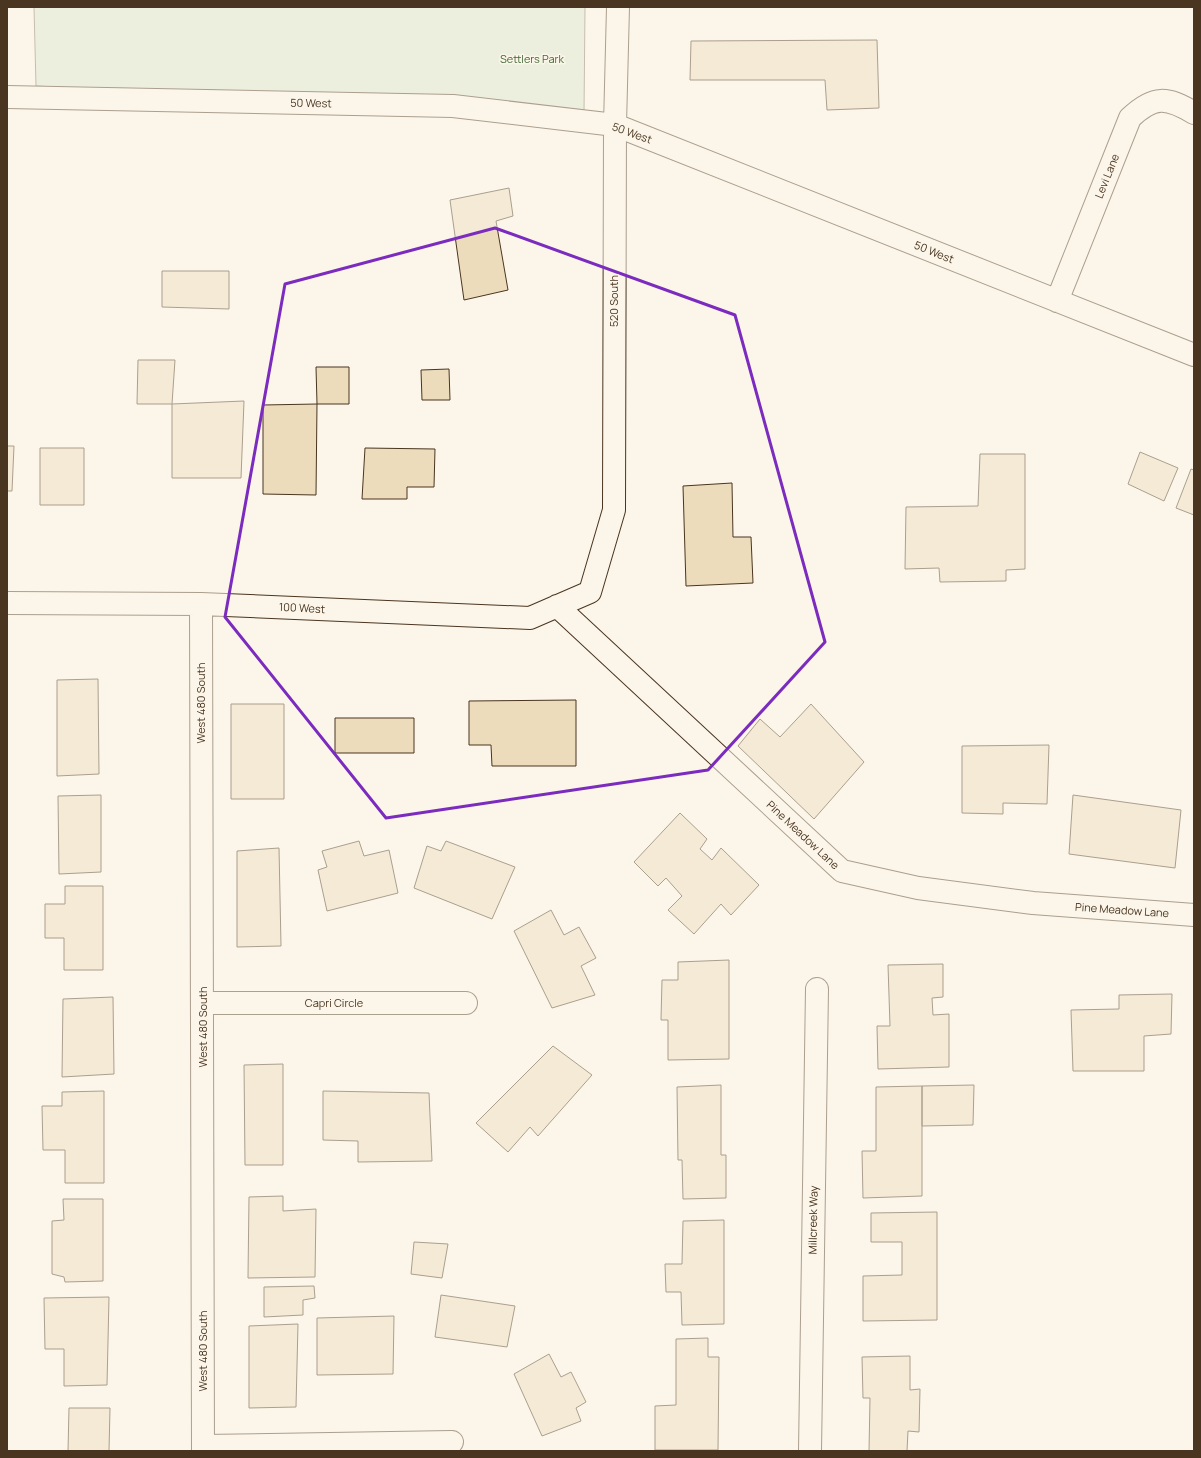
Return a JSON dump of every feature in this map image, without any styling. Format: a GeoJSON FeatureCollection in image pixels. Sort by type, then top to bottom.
{"type":"FeatureCollection","features":[{"type":"Feature","properties":{"kind":"street","name":"520 South"},"geometry":{"type":"LineString","coordinates":[[590,592],[614,510],[615,125],[618,7]]}},
{"type":"Feature","properties":{"kind":"street","name":"50 West"},"geometry":{"type":"LineString","coordinates":[[7,97],[453,106],[615,125],[1194,355]]}},
{"type":"Feature","properties":{"kind":"street","name":"Levi Lane"},"geometry":{"type":"LineString","coordinates":[[1057,300],[1130,118],[1141,107],[1152,102],[1167,100],[1179,104],[1194,113]]}},
{"type":"Feature","properties":{"kind":"street","name":"100 West"},"geometry":{"type":"LineString","coordinates":[[7,603],[201,604],[530,618],[590,592]]}},
{"type":"Feature","properties":{"kind":"street","name":"West 480 South"},"geometry":{"type":"LineString","coordinates":[[201,604],[203,1449]]}},
{"type":"Feature","properties":{"kind":"street","name":"Pine Meadow Lane"},"geometry":{"type":"LineString","coordinates":[[557,606],[842,871],[918,888],[1033,903],[1194,915]]}},
{"type":"Feature","properties":{"kind":"street","name":"Millcreek Way"},"geometry":{"type":"LineString","coordinates":[[810,1451],[817,989]]}},
{"type":"Feature","properties":{"kind":"street","name":"Capri Circle"},"geometry":{"type":"LineString","coordinates":[[203,1003],[466,1003]]}},
{"type":"Feature","properties":{"kind":"street"},"geometry":{"type":"LineString","coordinates":[[203,1449],[452,1442]]}},
{"type":"Feature","properties":{"kind":"highlighted area"},"geometry":{"type":"Polygon","coordinates":[[[495,228],[735,315],[825,642],[708,770],[386,818],[225,617],[285,284],[495,228]]]}},
{"type":"Feature","properties":{"kind":"green space","name":"Settlers Park"},"geometry":{"type":"Polygon","coordinates":[[[34,7],[585,7],[584,113],[36,86],[34,7]]]}},
{"type":"Feature","properties":{"kind":"building"},"geometry":{"type":"Polygon","coordinates":[[[877,40],[879,108],[827,110],[825,80],[690,80],[691,41],[877,40]]]}},
{"type":"Feature","properties":{"kind":"building"},"geometry":{"type":"Polygon","coordinates":[[[509,188],[513,216],[496,221],[508,290],[464,300],[450,200],[509,188]]]}},
{"type":"Feature","properties":{"kind":"building"},"geometry":{"type":"Polygon","coordinates":[[[162,271],[229,271],[229,309],[162,307],[162,271]]]}},
{"type":"Feature","properties":{"kind":"building"},"geometry":{"type":"Polygon","coordinates":[[[138,360],[175,360],[172,404],[137,404],[138,360]]]}},
{"type":"Feature","properties":{"kind":"building"},"geometry":{"type":"Polygon","coordinates":[[[316,367],[349,367],[349,404],[317,404],[316,367]]]}},
{"type":"Feature","properties":{"kind":"building"},"geometry":{"type":"Polygon","coordinates":[[[449,369],[450,400],[422,400],[421,370],[449,369]]]}},
{"type":"Feature","properties":{"kind":"building"},"geometry":{"type":"Polygon","coordinates":[[[244,401],[241,478],[172,478],[172,404],[244,401]]]}},
{"type":"Feature","properties":{"kind":"building"},"geometry":{"type":"Polygon","coordinates":[[[317,404],[316,495],[263,494],[263,405],[317,404]]]}},
{"type":"Feature","properties":{"kind":"building"},"geometry":{"type":"Polygon","coordinates":[[[7,446],[14,446],[12,491],[7,491],[7,446]]]}},
{"type":"Feature","properties":{"kind":"building"},"geometry":{"type":"Polygon","coordinates":[[[40,448],[84,448],[84,505],[40,505],[40,448]]]}},
{"type":"Feature","properties":{"kind":"building"},"geometry":{"type":"Polygon","coordinates":[[[365,448],[435,449],[434,487],[407,487],[407,499],[362,499],[365,448]]]}},
{"type":"Feature","properties":{"kind":"building"},"geometry":{"type":"Polygon","coordinates":[[[1140,452],[1178,468],[1164,501],[1128,484],[1140,452]]]}},
{"type":"Feature","properties":{"kind":"building"},"geometry":{"type":"Polygon","coordinates":[[[980,454],[1025,454],[1025,569],[1006,570],[1006,581],[940,582],[939,568],[905,569],[906,507],[978,506],[980,454]]]}},
{"type":"Feature","properties":{"kind":"building"},"geometry":{"type":"Polygon","coordinates":[[[1191,469],[1194,470],[1194,515],[1176,508],[1191,469]]]}},
{"type":"Feature","properties":{"kind":"building"},"geometry":{"type":"Polygon","coordinates":[[[732,483],[733,537],[751,537],[753,583],[686,586],[683,486],[732,483]]]}},
{"type":"Feature","properties":{"kind":"building"},"geometry":{"type":"Polygon","coordinates":[[[98,679],[99,774],[57,776],[57,680],[98,679]]]}},
{"type":"Feature","properties":{"kind":"building"},"geometry":{"type":"Polygon","coordinates":[[[576,700],[576,766],[492,766],[491,745],[469,745],[469,701],[576,700]]]}},
{"type":"Feature","properties":{"kind":"building"},"geometry":{"type":"Polygon","coordinates":[[[231,704],[284,704],[284,799],[231,799],[231,704]]]}},
{"type":"Feature","properties":{"kind":"building"},"geometry":{"type":"Polygon","coordinates":[[[811,704],[864,762],[814,819],[738,746],[760,719],[780,737],[811,704]]]}},
{"type":"Feature","properties":{"kind":"building"},"geometry":{"type":"Polygon","coordinates":[[[335,718],[414,718],[414,753],[335,753],[335,718]]]}},
{"type":"Feature","properties":{"kind":"building"},"geometry":{"type":"Polygon","coordinates":[[[1049,745],[1047,804],[1003,803],[1003,814],[962,813],[962,746],[1049,745]]]}},
{"type":"Feature","properties":{"kind":"building"},"geometry":{"type":"Polygon","coordinates":[[[101,795],[101,872],[59,874],[58,796],[101,795]]]}},
{"type":"Feature","properties":{"kind":"building"},"geometry":{"type":"Polygon","coordinates":[[[1073,795],[1181,810],[1175,868],[1069,854],[1073,795]]]}},
{"type":"Feature","properties":{"kind":"building"},"geometry":{"type":"Polygon","coordinates":[[[680,813],[707,839],[700,849],[712,860],[721,848],[759,885],[731,915],[721,904],[694,934],[668,910],[682,896],[666,878],[658,886],[634,862],[680,813]]]}},
{"type":"Feature","properties":{"kind":"building"},"geometry":{"type":"Polygon","coordinates":[[[359,841],[364,856],[389,850],[398,893],[327,911],[318,870],[327,867],[322,851],[359,841]]]}},
{"type":"Feature","properties":{"kind":"building"},"geometry":{"type":"Polygon","coordinates":[[[446,841],[515,867],[492,919],[414,888],[427,846],[441,851],[446,841]]]}},
{"type":"Feature","properties":{"kind":"building"},"geometry":{"type":"Polygon","coordinates":[[[279,848],[281,946],[237,947],[237,851],[279,848]]]}},
{"type":"Feature","properties":{"kind":"building"},"geometry":{"type":"Polygon","coordinates":[[[65,886],[103,886],[103,970],[64,970],[64,938],[45,938],[45,904],[65,904],[65,886]]]}},
{"type":"Feature","properties":{"kind":"building"},"geometry":{"type":"Polygon","coordinates":[[[551,910],[564,935],[579,927],[596,958],[581,966],[595,995],[552,1008],[514,931],[551,910]]]}},
{"type":"Feature","properties":{"kind":"building"},"geometry":{"type":"Polygon","coordinates":[[[729,960],[729,1059],[668,1060],[668,1020],[661,1020],[662,980],[678,980],[678,962],[729,960]]]}},
{"type":"Feature","properties":{"kind":"building"},"geometry":{"type":"Polygon","coordinates":[[[943,964],[943,997],[932,998],[933,1015],[949,1014],[949,1067],[878,1069],[877,1026],[890,1026],[888,965],[943,964]]]}},
{"type":"Feature","properties":{"kind":"building"},"geometry":{"type":"Polygon","coordinates":[[[1172,994],[1171,1034],[1144,1036],[1144,1071],[1073,1071],[1071,1010],[1119,1009],[1119,995],[1172,994]]]}},
{"type":"Feature","properties":{"kind":"building"},"geometry":{"type":"Polygon","coordinates":[[[113,997],[114,1074],[62,1077],[63,999],[113,997]]]}},
{"type":"Feature","properties":{"kind":"building"},"geometry":{"type":"Polygon","coordinates":[[[553,1046],[592,1075],[538,1136],[530,1127],[508,1152],[476,1123],[553,1046]]]}},
{"type":"Feature","properties":{"kind":"building"},"geometry":{"type":"Polygon","coordinates":[[[283,1064],[283,1165],[245,1165],[244,1065],[283,1064]]]}},
{"type":"Feature","properties":{"kind":"building"},"geometry":{"type":"Polygon","coordinates":[[[721,1085],[721,1155],[726,1155],[726,1198],[683,1199],[682,1160],[678,1160],[677,1087],[721,1085]]]}},
{"type":"Feature","properties":{"kind":"building"},"geometry":{"type":"Polygon","coordinates":[[[974,1085],[973,1125],[922,1126],[922,1086],[974,1085]]]}},
{"type":"Feature","properties":{"kind":"building"},"geometry":{"type":"Polygon","coordinates":[[[922,1086],[922,1196],[863,1198],[862,1151],[876,1151],[876,1087],[922,1086]]]}},
{"type":"Feature","properties":{"kind":"building"},"geometry":{"type":"Polygon","coordinates":[[[104,1091],[104,1183],[65,1183],[65,1150],[43,1150],[42,1106],[62,1106],[62,1092],[104,1091]]]}},
{"type":"Feature","properties":{"kind":"building"},"geometry":{"type":"Polygon","coordinates":[[[323,1091],[429,1093],[432,1161],[358,1162],[358,1141],[323,1140],[323,1091]]]}},
{"type":"Feature","properties":{"kind":"building"},"geometry":{"type":"Polygon","coordinates":[[[283,1196],[283,1211],[316,1209],[315,1277],[248,1278],[249,1197],[283,1196]]]}},
{"type":"Feature","properties":{"kind":"building"},"geometry":{"type":"Polygon","coordinates":[[[63,1199],[103,1199],[103,1281],[65,1282],[64,1277],[52,1274],[52,1221],[64,1220],[63,1199]]]}},
{"type":"Feature","properties":{"kind":"building"},"geometry":{"type":"Polygon","coordinates":[[[937,1212],[937,1320],[863,1321],[863,1276],[902,1275],[902,1242],[871,1242],[871,1213],[937,1212]]]}},
{"type":"Feature","properties":{"kind":"building"},"geometry":{"type":"Polygon","coordinates":[[[724,1220],[724,1324],[682,1325],[681,1292],[666,1292],[665,1264],[682,1264],[683,1221],[724,1220]]]}},
{"type":"Feature","properties":{"kind":"building"},"geometry":{"type":"Polygon","coordinates":[[[414,1242],[448,1244],[442,1278],[411,1274],[414,1242]]]}},
{"type":"Feature","properties":{"kind":"building"},"geometry":{"type":"Polygon","coordinates":[[[314,1286],[315,1298],[303,1300],[303,1315],[264,1317],[264,1287],[314,1286]]]}},
{"type":"Feature","properties":{"kind":"building"},"geometry":{"type":"Polygon","coordinates":[[[441,1295],[515,1306],[507,1347],[435,1337],[441,1295]]]}},
{"type":"Feature","properties":{"kind":"building"},"geometry":{"type":"Polygon","coordinates":[[[109,1297],[107,1385],[64,1386],[64,1349],[45,1349],[44,1298],[109,1297]]]}},
{"type":"Feature","properties":{"kind":"building"},"geometry":{"type":"Polygon","coordinates":[[[394,1316],[393,1374],[317,1375],[317,1318],[394,1316]]]}},
{"type":"Feature","properties":{"kind":"building"},"geometry":{"type":"Polygon","coordinates":[[[298,1324],[296,1407],[249,1408],[249,1326],[298,1324]]]}},
{"type":"Feature","properties":{"kind":"building"},"geometry":{"type":"Polygon","coordinates":[[[708,1338],[708,1357],[719,1357],[718,1450],[655,1450],[655,1406],[676,1405],[676,1339],[708,1338]]]}},
{"type":"Feature","properties":{"kind":"building"},"geometry":{"type":"Polygon","coordinates":[[[549,1354],[561,1377],[571,1372],[586,1402],[576,1408],[581,1421],[542,1436],[514,1374],[549,1354]]]}},
{"type":"Feature","properties":{"kind":"building"},"geometry":{"type":"Polygon","coordinates":[[[910,1356],[910,1390],[920,1389],[919,1432],[908,1431],[907,1451],[869,1451],[870,1398],[863,1398],[862,1357],[910,1356]]]}},
{"type":"Feature","properties":{"kind":"building"},"geometry":{"type":"Polygon","coordinates":[[[69,1408],[110,1408],[109,1451],[68,1451],[69,1408]]]}}]}
